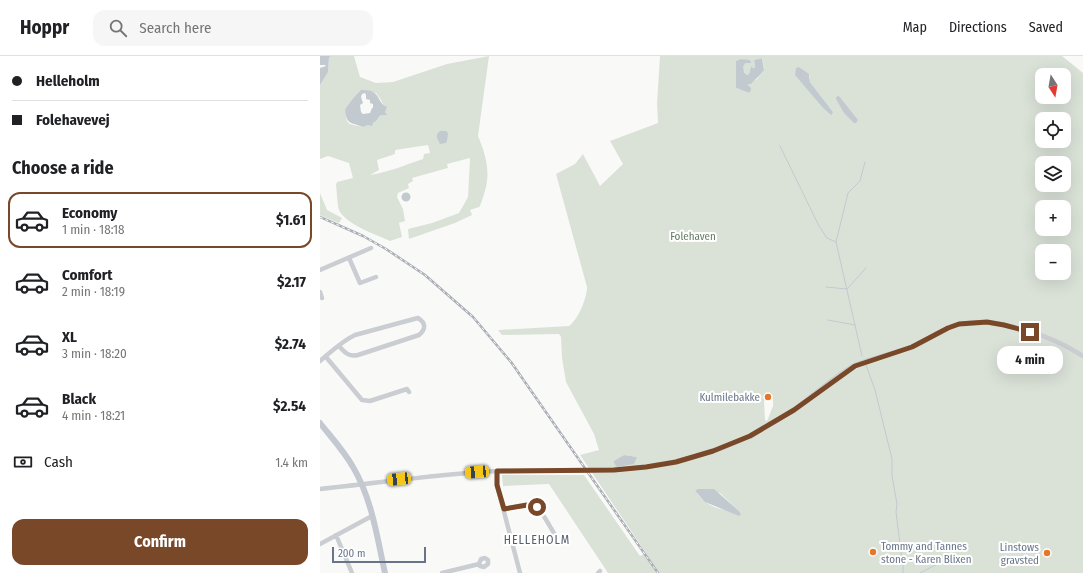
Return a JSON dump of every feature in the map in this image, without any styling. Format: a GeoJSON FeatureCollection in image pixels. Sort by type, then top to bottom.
{"type":"FeatureCollection","features":[{"type":"Feature","properties":{"kind":"main road"},"geometry":{"type":"LineString","coordinates":[[320,423],[344,453],[362,484],[372,516],[385,573]]}},
{"type":"Feature","properties":{"kind":"street"},"geometry":{"type":"LineString","coordinates":[[320,270],[372,248]]}},
{"type":"Feature","properties":{"kind":"street"},"geometry":{"type":"LineString","coordinates":[[349,258],[360,283],[376,277]]}},
{"type":"Feature","properties":{"kind":"street"},"geometry":{"type":"LineString","coordinates":[[320,292],[322,298]]}},
{"type":"Feature","properties":{"kind":"street"},"geometry":{"type":"LineString","coordinates":[[320,360],[326,357],[339,346],[355,335],[414,318],[418,318],[424,323],[425,327],[419,335],[358,355],[350,355],[339,346]]}},
{"type":"Feature","properties":{"kind":"street"},"geometry":{"type":"LineString","coordinates":[[320,489],[454,474],[497,471],[623,469],[676,462],[713,451],[750,436],[794,410],[855,366],[912,347],[948,328],[959,324],[987,322],[1004,325],[1056,341],[1083,356]]}},
{"type":"Feature","properties":{"kind":"street"},"geometry":{"type":"LineString","coordinates":[[326,357],[362,400],[370,401],[407,389],[409,392]]}},
{"type":"Feature","properties":{"kind":"street"},"geometry":{"type":"LineString","coordinates":[[497,471],[497,485],[520,573]]}},
{"type":"Feature","properties":{"kind":"street"},"geometry":{"type":"LineString","coordinates":[[504,509],[527,505],[537,507],[541,511],[555,535]]}},
{"type":"Feature","properties":{"kind":"street"},"geometry":{"type":"LineString","coordinates":[[320,544],[372,516]]}},
{"type":"Feature","properties":{"kind":"street"},"geometry":{"type":"LineString","coordinates":[[336,535],[352,573]]}},
{"type":"Feature","properties":{"kind":"street"},"geometry":{"type":"LineString","coordinates":[[442,573],[479,564]]}},
{"type":"Feature","properties":{"kind":"green space"},"geometry":{"type":"Polygon","coordinates":[[[331,56],[354,56],[360,77],[376,83],[393,82],[447,64],[489,56],[478,136],[486,158],[487,181],[480,206],[470,210],[472,215],[455,223],[409,239],[408,229],[432,223],[459,213],[468,197],[470,158],[447,164],[448,168],[412,178],[413,181],[408,184],[409,188],[398,193],[397,197],[403,209],[405,221],[399,223],[402,237],[390,241],[354,224],[342,215],[338,207],[336,185],[337,182],[353,178],[349,163],[328,156],[320,159],[320,85],[328,71],[329,58],[331,56]],[[359,91],[349,108],[346,117],[350,124],[362,127],[373,123],[381,115],[385,115],[385,109],[376,93],[359,91]],[[428,145],[395,150],[395,154],[377,160],[379,170],[370,175],[423,159],[424,154],[430,153],[428,145]]]}},
{"type":"Feature","properties":{"kind":"green space","name":"Folehaven"},"geometry":{"type":"Polygon","coordinates":[[[660,56],[1062,56],[1083,73],[1083,573],[608,573],[549,484],[503,486],[502,475],[584,475],[640,556],[646,553],[580,455],[599,450],[594,434],[566,382],[562,358],[561,337],[559,334],[502,335],[498,330],[569,326],[576,319],[584,303],[587,287],[556,174],[575,164],[583,154],[600,186],[623,164],[610,141],[658,123],[657,103],[660,56]],[[762,58],[754,60],[755,68],[753,69],[751,66],[749,74],[747,75],[743,70],[743,65],[746,60],[741,59],[736,88],[749,93],[751,88],[746,84],[757,79],[764,70],[762,58]],[[799,67],[795,74],[822,107],[833,112],[810,82],[810,76],[799,67]],[[773,399],[764,401],[765,420],[767,421],[773,406],[773,399]],[[624,455],[621,457],[617,466],[637,457],[624,455]],[[695,491],[704,501],[719,509],[738,510],[720,493],[695,491]]]}},
{"type":"Feature","properties":{"kind":"green space"},"geometry":{"type":"Polygon","coordinates":[[[320,193],[327,210],[342,218],[339,223],[320,215],[320,193]]]}},
{"type":"Feature","properties":{"kind":"shaded area"},"geometry":{"type":"Polygon","coordinates":[[[320,56],[331,56],[329,58],[328,72],[320,85],[320,68],[326,66],[320,65],[320,56]]]}},
{"type":"Feature","properties":{"kind":"shaded area"},"geometry":{"type":"Polygon","coordinates":[[[762,58],[764,70],[751,84],[747,84],[751,88],[749,93],[736,88],[736,61],[741,59],[750,60],[751,63],[745,63],[743,67],[744,72],[747,75],[749,74],[751,66],[755,68],[754,60],[762,58]]]}},
{"type":"Feature","properties":{"kind":"shaded area"},"geometry":{"type":"Polygon","coordinates":[[[799,67],[809,74],[810,82],[833,112],[831,115],[822,107],[795,75],[796,68],[799,67]]]}},
{"type":"Feature","properties":{"kind":"shaded area"},"geometry":{"type":"Polygon","coordinates":[[[361,90],[374,92],[382,104],[387,107],[385,112],[387,115],[381,115],[372,126],[368,125],[363,127],[348,121],[347,118],[345,110],[361,90]],[[365,93],[362,94],[361,97],[363,103],[360,105],[361,112],[363,114],[370,113],[373,108],[373,104],[370,103],[370,100],[366,99],[365,93]]]}},
{"type":"Feature","properties":{"kind":"shaded area"},"geometry":{"type":"Polygon","coordinates":[[[839,96],[858,120],[856,123],[854,123],[844,113],[836,99],[836,97],[839,96]]]}},
{"type":"Feature","properties":{"kind":"shaded area"},"geometry":{"type":"Polygon","coordinates":[[[440,131],[446,131],[448,133],[446,143],[440,144],[437,138],[437,134],[440,131]]]}},
{"type":"Feature","properties":{"kind":"shaded area"},"geometry":{"type":"Polygon","coordinates":[[[406,192],[411,197],[406,202],[401,197],[406,192]]]}},
{"type":"Feature","properties":{"kind":"shaded area"},"geometry":{"type":"Polygon","coordinates":[[[624,455],[637,457],[634,464],[617,467],[614,461],[624,455]]]}},
{"type":"Feature","properties":{"kind":"shaded area"},"geometry":{"type":"Polygon","coordinates":[[[698,489],[714,489],[741,514],[739,516],[705,502],[695,491],[698,489]]]}},
{"type":"Feature","properties":{"kind":"waterway"},"geometry":{"type":"LineString","coordinates":[[780,146],[819,226],[827,238],[836,242]]}},
{"type":"Feature","properties":{"kind":"waterway"},"geometry":{"type":"LineString","coordinates":[[862,356],[836,242],[848,193],[860,181],[865,162]]}},
{"type":"Feature","properties":{"kind":"waterway"},"geometry":{"type":"LineString","coordinates":[[826,287],[847,289],[866,268]]}},
{"type":"Feature","properties":{"kind":"waterway"},"geometry":{"type":"LineString","coordinates":[[828,320],[855,325]]}},
{"type":"Feature","properties":{"kind":"waterway"},"geometry":{"type":"LineString","coordinates":[[866,365],[875,390],[892,459],[892,476],[897,504],[896,512],[902,560]]}},
{"type":"Feature","properties":{"kind":"waterway"},"geometry":{"type":"LineString","coordinates":[[920,573],[949,558]]}},
{"type":"Feature","properties":{"kind":"waterway"},"geometry":{"type":"LineString","coordinates":[[903,563],[903,573]]}},
{"type":"Feature","properties":{"kind":"railway"},"geometry":{"type":"LineString","coordinates":[[320,217],[363,236],[386,249],[425,275],[473,317],[511,362],[658,573]]}},
{"type":"Feature","properties":{"kind":"place","name":"Kulmilebakke"},"geometry":{"type":"Point","coordinates":[768,397]}},
{"type":"Feature","properties":{"kind":"place","name":"Tommy and Tannes stone - Karen Blixen"},"geometry":{"type":"Point","coordinates":[873,552]}},
{"type":"Feature","properties":{"kind":"place","name":"Linstows gravsted"},"geometry":{"type":"Point","coordinates":[1047,553]}},
{"type":"Feature","properties":{"kind":"district","name":"HELLEHOLM"},"geometry":{"type":"Point","coordinates":[537,540]}},
{"type":"Feature","properties":{"kind":"route"},"geometry":{"type":"LineString","coordinates":[[537,507],[527,505],[504,509],[497,485],[497,471],[614,470],[676,462],[728,446],[750,436],[794,410],[847,370],[867,361],[912,347],[926,341],[948,328],[959,324],[987,322],[1030,332]]}}]}
